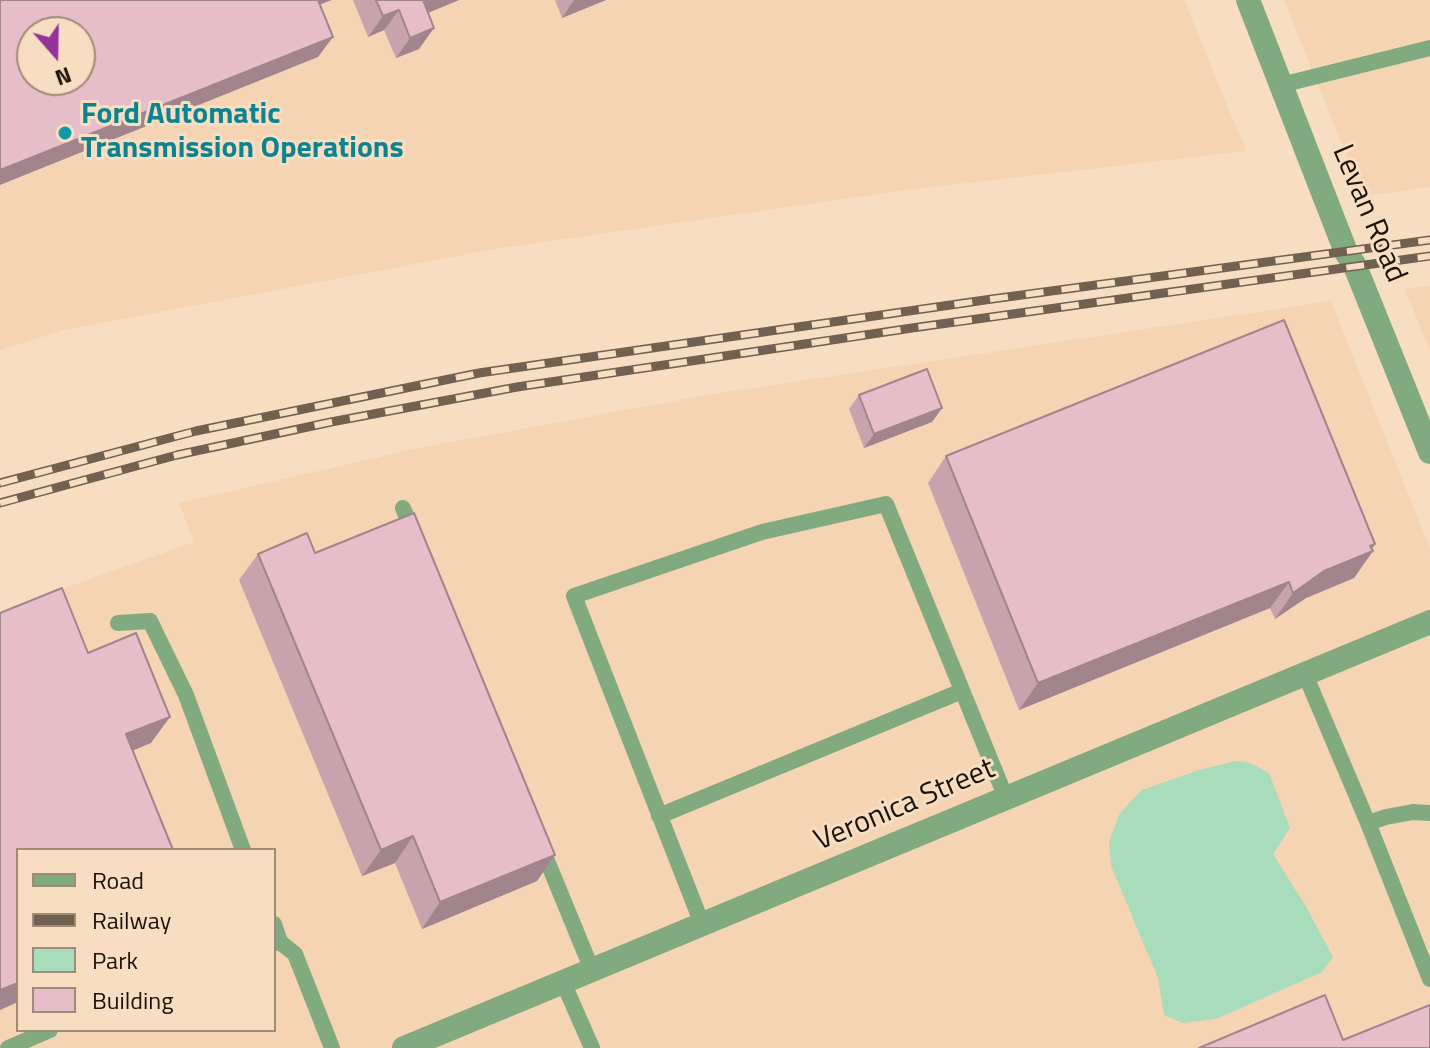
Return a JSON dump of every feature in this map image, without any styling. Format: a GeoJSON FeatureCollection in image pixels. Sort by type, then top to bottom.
{"type":"FeatureCollection","features":[{"type":"Feature","properties":{"kind":"street","name":"Levan Road"},"geometry":{"type":"LineString","coordinates":[[1248,0],[1346,252],[1355,266],[1430,452]]}},
{"type":"Feature","properties":{"kind":"street","name":"Veronica Street"},"geometry":{"type":"LineString","coordinates":[[404,1048],[1430,622]]}},
{"type":"Feature","properties":{"kind":"lane"},"geometry":{"type":"LineString","coordinates":[[1281,85],[1430,48]]}},
{"type":"Feature","properties":{"kind":"lane"},"geometry":{"type":"LineString","coordinates":[[702,924],[574,596],[762,532],[886,504],[1006,798]]}},
{"type":"Feature","properties":{"kind":"lane"},"geometry":{"type":"LineString","coordinates":[[403,508],[420,551]]}},
{"type":"Feature","properties":{"kind":"lane"},"geometry":{"type":"LineString","coordinates":[[118,623],[150,621],[186,695],[242,848]]}},
{"type":"Feature","properties":{"kind":"lane"},"geometry":{"type":"LineString","coordinates":[[1305,674],[1430,979]]}},
{"type":"Feature","properties":{"kind":"lane"},"geometry":{"type":"LineString","coordinates":[[659,816],[962,691]]}},
{"type":"Feature","properties":{"kind":"lane"},"geometry":{"type":"LineString","coordinates":[[1368,823],[1413,812],[1430,813]]}},
{"type":"Feature","properties":{"kind":"lane"},"geometry":{"type":"LineString","coordinates":[[533,826],[592,970]]}},
{"type":"Feature","properties":{"kind":"lane"},"geometry":{"type":"LineString","coordinates":[[277,943],[295,954],[332,1048]]}},
{"type":"Feature","properties":{"kind":"lane"},"geometry":{"type":"LineString","coordinates":[[563,982],[592,1048]]}},
{"type":"Feature","properties":{"kind":"lane"},"geometry":{"type":"LineString","coordinates":[[8,1048],[45,1032]]}},
{"type":"Feature","properties":{"kind":"shaded area"},"geometry":{"type":"Polygon","coordinates":[[[0,0],[1184,0],[1246,151],[906,190],[489,250],[64,330],[0,350],[0,0]]]}},
{"type":"Feature","properties":{"kind":"shaded area"},"geometry":{"type":"Polygon","coordinates":[[[1284,0],[1430,0],[1430,187],[1363,196],[1284,0]]]}},
{"type":"Feature","properties":{"kind":"shaded area"},"geometry":{"type":"Polygon","coordinates":[[[1430,286],[1430,351],[1405,289],[1430,286]]]}},
{"type":"Feature","properties":{"kind":"shaded area"},"geometry":{"type":"Polygon","coordinates":[[[1331,301],[1430,548],[1430,1048],[0,1048],[0,611],[194,542],[179,503],[419,448],[707,395],[1331,301]]]}},
{"type":"Feature","properties":{"kind":"green space"},"geometry":{"type":"Polygon","coordinates":[[[1235,761],[1250,763],[1269,773],[1290,828],[1273,854],[1333,957],[1322,972],[1216,1019],[1183,1023],[1164,1015],[1158,978],[1111,866],[1109,842],[1120,813],[1142,790],[1235,761]]]}},
{"type":"Feature","properties":{"kind":"building","name":"Ford Automatic Transmission Operations"},"geometry":{"type":"Polygon","coordinates":[[[0,0],[318,0],[333,37],[0,170],[0,0]]]}},
{"type":"Feature","properties":{"kind":"building"},"geometry":{"type":"Polygon","coordinates":[[[376,0],[423,0],[434,28],[410,38],[399,10],[383,16],[376,0]]]}},
{"type":"Feature","properties":{"kind":"building"},"geometry":{"type":"Polygon","coordinates":[[[1284,320],[1375,544],[1370,546],[1373,551],[1324,571],[1293,593],[1289,582],[1038,683],[946,456],[1284,320]]]}},
{"type":"Feature","properties":{"kind":"building"},"geometry":{"type":"Polygon","coordinates":[[[927,369],[942,408],[874,434],[859,395],[927,369]]]}},
{"type":"Feature","properties":{"kind":"building"},"geometry":{"type":"Polygon","coordinates":[[[414,513],[555,855],[440,902],[413,836],[381,850],[258,554],[307,533],[315,553],[414,513]]]}},
{"type":"Feature","properties":{"kind":"building"},"geometry":{"type":"Polygon","coordinates":[[[62,588],[88,653],[136,633],[170,717],[126,734],[172,848],[16,848],[16,984],[0,990],[0,613],[62,588]]]}},
{"type":"Feature","properties":{"kind":"building"},"geometry":{"type":"Polygon","coordinates":[[[1325,995],[1343,1040],[1430,1005],[1430,1048],[1199,1048],[1325,995]]]}},
{"type":"Feature","properties":{"kind":"railway"},"geometry":{"type":"LineString","coordinates":[[0,483],[196,431],[479,373],[1430,240]]}},
{"type":"Feature","properties":{"kind":"railway"},"geometry":{"type":"LineString","coordinates":[[0,503],[177,455],[517,387],[1430,256]]}},
{"type":"Feature","properties":{"kind":"place","name":"Ford Automatic Transmission Operations"},"geometry":{"type":"Point","coordinates":[65,133]}}]}
